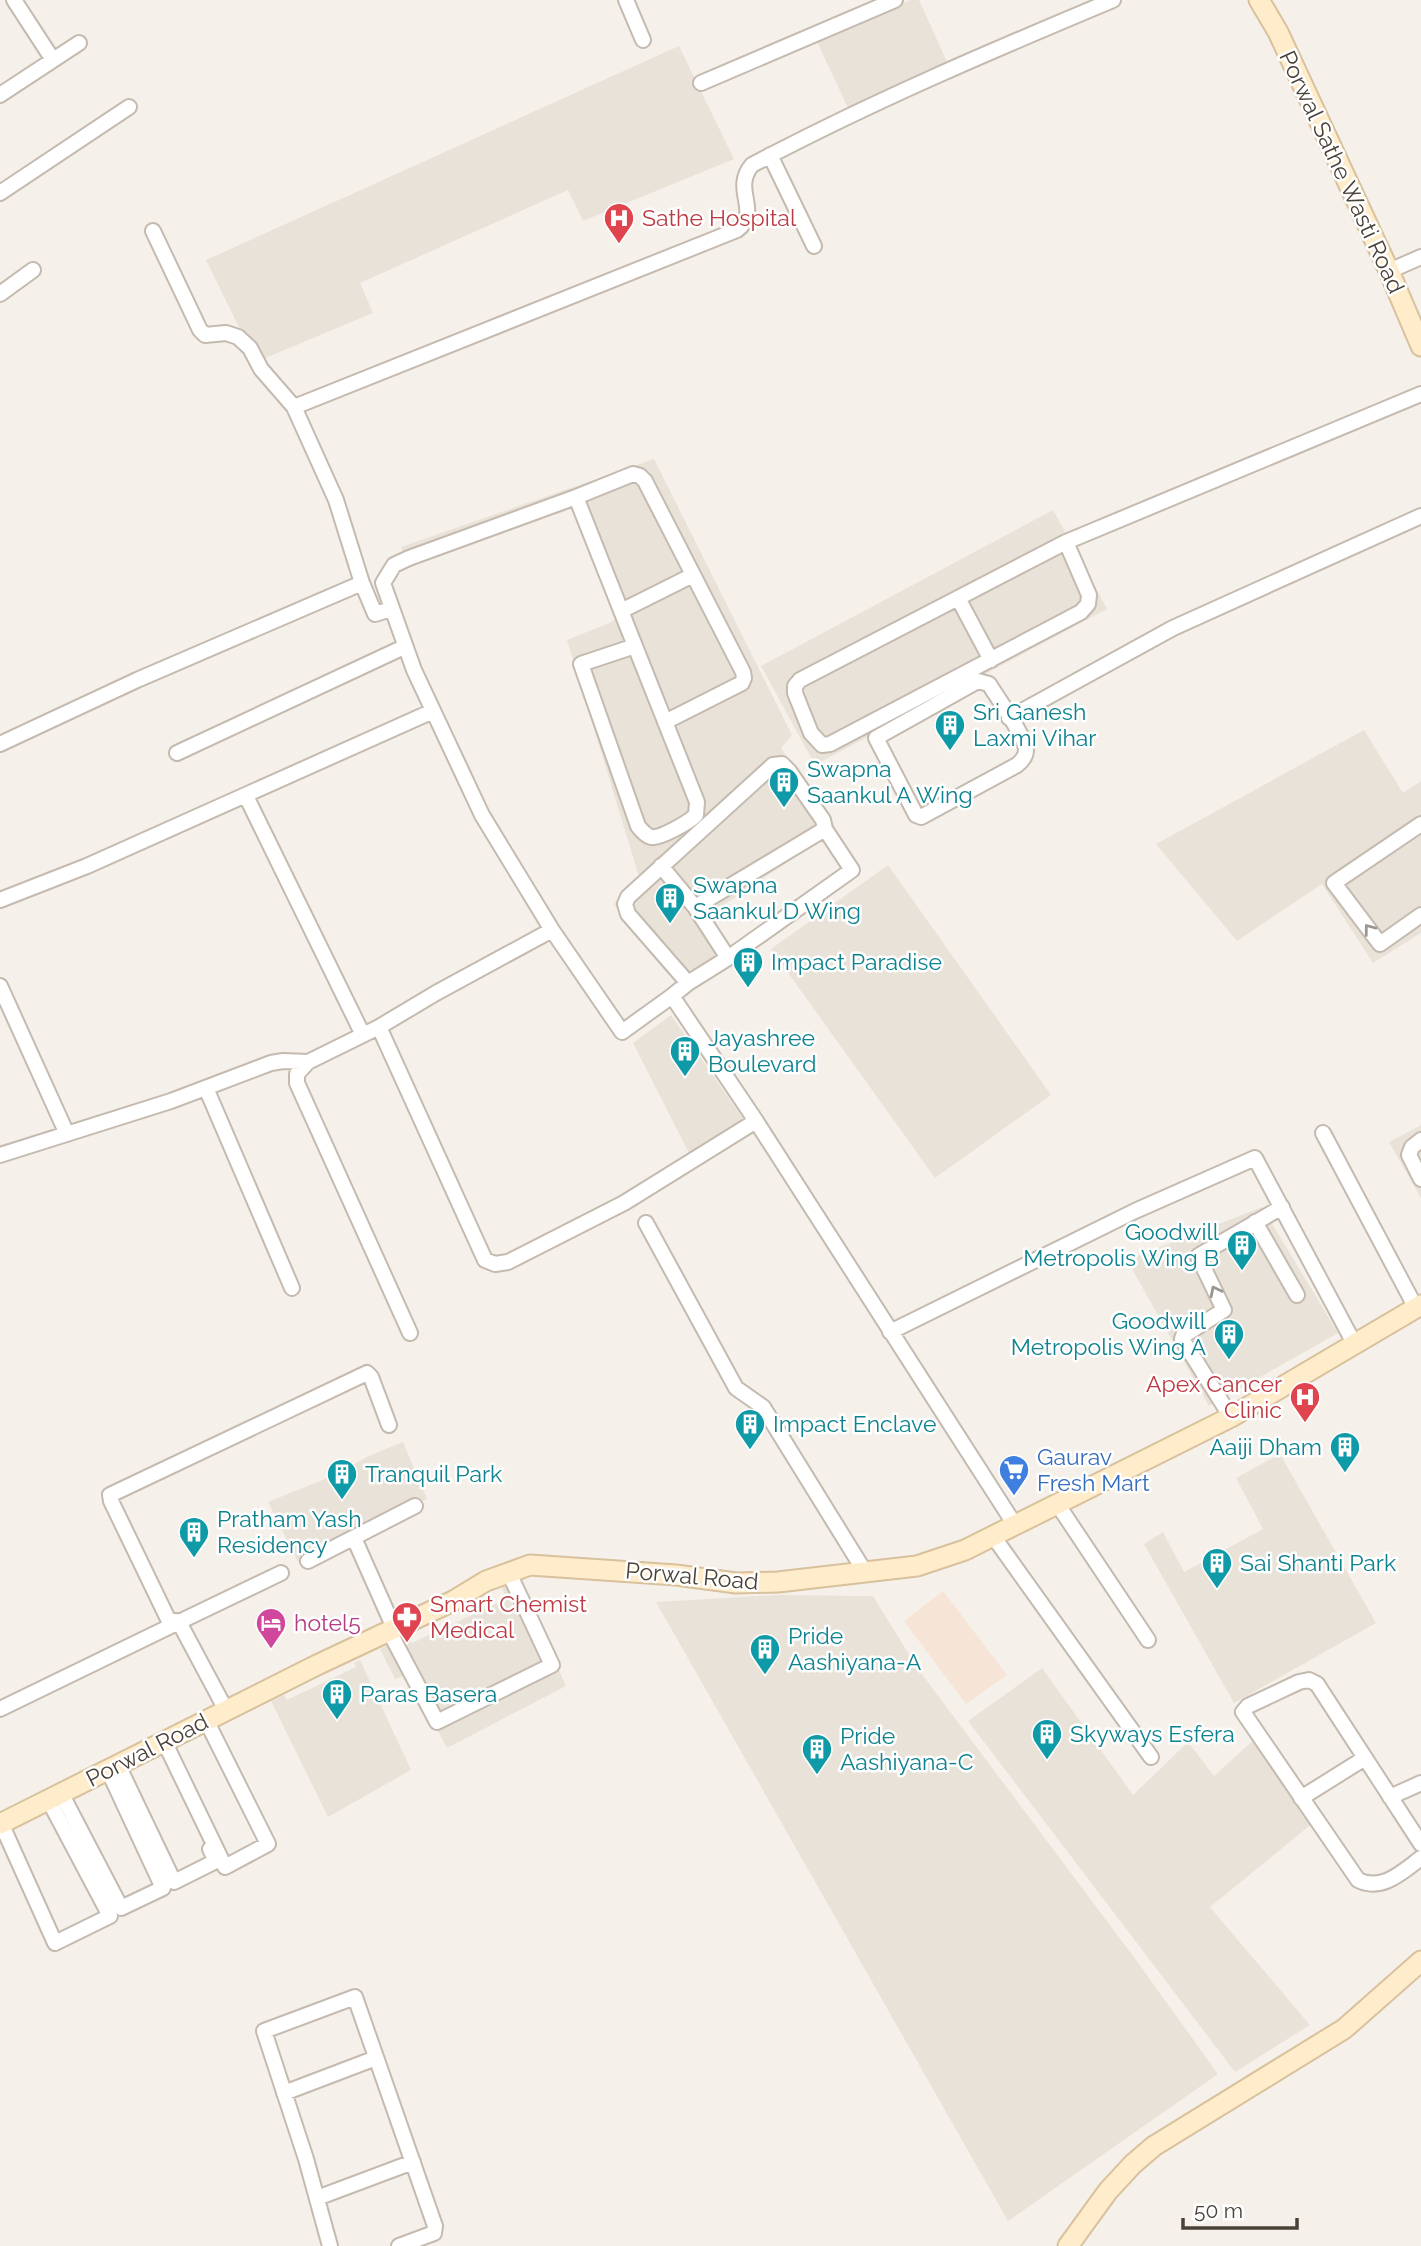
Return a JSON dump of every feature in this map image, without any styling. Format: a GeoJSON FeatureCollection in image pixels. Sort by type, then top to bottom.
{"type":"FeatureCollection","features":[{"type":"Feature","properties":{"kind":"street"},"geometry":{"type":"LineString","coordinates":[[13,0],[54,60]]}},
{"type":"Feature","properties":{"kind":"street"},"geometry":{"type":"LineString","coordinates":[[626,0],[643,40]]}},
{"type":"Feature","properties":{"kind":"street"},"geometry":{"type":"LineString","coordinates":[[701,83],[895,0]]}},
{"type":"Feature","properties":{"kind":"street"},"geometry":{"type":"LineString","coordinates":[[293,407],[737,230],[748,218],[743,182],[752,165],[811,134],[964,64],[1113,0]]}},
{"type":"Feature","properties":{"kind":"street","name":"Porwal Sathe Wasti Road"},"geometry":{"type":"LineString","coordinates":[[1259,0],[1278,32],[1421,346]]}},
{"type":"Feature","properties":{"kind":"street"},"geometry":{"type":"LineString","coordinates":[[0,94],[79,43]]}},
{"type":"Feature","properties":{"kind":"street"},"geometry":{"type":"LineString","coordinates":[[0,193],[129,107]]}},
{"type":"Feature","properties":{"kind":"street"},"geometry":{"type":"LineString","coordinates":[[770,155],[814,246]]}},
{"type":"Feature","properties":{"kind":"street"},"geometry":{"type":"LineString","coordinates":[[153,231],[200,330],[205,335],[226,333],[238,337],[250,348],[261,369],[293,407],[336,500],[362,583],[375,614],[391,609]]}},
{"type":"Feature","properties":{"kind":"street"},"geometry":{"type":"LineString","coordinates":[[1389,271],[1421,257]]}},
{"type":"Feature","properties":{"kind":"street"},"geometry":{"type":"LineString","coordinates":[[0,294],[33,270]]}},
{"type":"Feature","properties":{"kind":"street"},"geometry":{"type":"LineString","coordinates":[[1066,542],[1089,595],[1088,604],[1082,612],[830,744],[822,745],[811,733],[795,693],[795,686],[800,680],[1066,542],[1421,394]]}},
{"type":"Feature","properties":{"kind":"street"},"geometry":{"type":"LineString","coordinates":[[666,722],[738,686],[743,683],[744,678],[645,481],[640,476],[633,474],[394,565],[383,583],[404,647],[482,815],[552,930],[622,1032],[852,870],[789,771],[782,764],[773,765],[628,897],[625,904],[628,914],[688,983]]}},
{"type":"Feature","properties":{"kind":"street"},"geometry":{"type":"LineString","coordinates":[[576,497],[698,802],[696,815],[690,821],[657,837],[650,837],[638,826],[581,664],[635,646]]}},
{"type":"Feature","properties":{"kind":"street"},"geometry":{"type":"LineString","coordinates":[[1009,718],[1173,628],[1421,516]]}},
{"type":"Feature","properties":{"kind":"street"},"geometry":{"type":"LineString","coordinates":[[621,611],[693,575]]}},
{"type":"Feature","properties":{"kind":"street"},"geometry":{"type":"LineString","coordinates":[[0,744],[149,674],[362,583]]}},
{"type":"Feature","properties":{"kind":"street"},"geometry":{"type":"LineString","coordinates":[[958,598],[991,660]]}},
{"type":"Feature","properties":{"kind":"street"},"geometry":{"type":"LineString","coordinates":[[177,753],[404,647]]}},
{"type":"Feature","properties":{"kind":"street"},"geometry":{"type":"LineString","coordinates":[[978,681],[989,684],[1009,718],[1025,745],[1024,758],[1017,765],[921,817],[916,815],[876,738],[978,681]]}},
{"type":"Feature","properties":{"kind":"street"},"geometry":{"type":"LineString","coordinates":[[0,900],[88,866],[433,711]]}},
{"type":"Feature","properties":{"kind":"street"},"geometry":{"type":"LineString","coordinates":[[246,796],[363,1035]]}},
{"type":"Feature","properties":{"kind":"street"},"geometry":{"type":"LineString","coordinates":[[1421,824],[1334,883],[1380,944],[1421,915]]}},
{"type":"Feature","properties":{"kind":"street"},"geometry":{"type":"LineString","coordinates":[[695,907],[825,828]]}},
{"type":"Feature","properties":{"kind":"street"},"geometry":{"type":"LineString","coordinates":[[662,866],[695,907],[728,958]]}},
{"type":"Feature","properties":{"kind":"street"},"geometry":{"type":"LineString","coordinates":[[410,1333],[297,1083],[297,1074],[308,1062],[379,1027],[552,930]]}},
{"type":"Feature","properties":{"kind":"street"},"geometry":{"type":"LineString","coordinates":[[0,986],[67,1134]]}},
{"type":"Feature","properties":{"kind":"street"},"geometry":{"type":"LineString","coordinates":[[672,996],[756,1121],[1015,1525]]}},
{"type":"Feature","properties":{"kind":"street"},"geometry":{"type":"LineString","coordinates":[[379,1027],[485,1259],[495,1264],[508,1262],[624,1203],[756,1121]]}},
{"type":"Feature","properties":{"kind":"street"},"geometry":{"type":"LineString","coordinates":[[0,1155],[206,1088],[271,1063],[308,1062]]}},
{"type":"Feature","properties":{"kind":"street"},"geometry":{"type":"LineString","coordinates":[[206,1088],[292,1288]]}},
{"type":"Feature","properties":{"kind":"street"},"geometry":{"type":"LineString","coordinates":[[1323,1133],[1418,1307]]}},
{"type":"Feature","properties":{"kind":"street"},"geometry":{"type":"LineString","coordinates":[[1421,1139],[1412,1147],[1409,1155],[1421,1179]]}},
{"type":"Feature","properties":{"kind":"street"},"geometry":{"type":"LineString","coordinates":[[890,1332],[1135,1211],[1255,1158],[1355,1345]]}},
{"type":"Feature","properties":{"kind":"street"},"geometry":{"type":"LineString","coordinates":[[1231,1417],[1182,1338],[1224,1310],[1198,1256],[1282,1207]]}},
{"type":"Feature","properties":{"kind":"street"},"geometry":{"type":"LineString","coordinates":[[1255,1222],[1297,1295]]}},
{"type":"Feature","properties":{"kind":"street"},"geometry":{"type":"LineString","coordinates":[[646,1223],[736,1388],[763,1407],[865,1572]]}},
{"type":"Feature","properties":{"kind":"street","name":"Porwal Road"},"geometry":{"type":"LineString","coordinates":[[1,1823],[226,1710],[453,1601],[486,1581],[530,1565],[676,1574],[736,1583],[778,1582],[917,1566],[965,1550],[1231,1417],[1418,1307]]}},
{"type":"Feature","properties":{"kind":"street"},"geometry":{"type":"LineString","coordinates":[[226,1710],[179,1622],[168,1619],[110,1495],[367,1373],[389,1424]]}},
{"type":"Feature","properties":{"kind":"street"},"geometry":{"type":"LineString","coordinates":[[1058,1504],[1148,1640]]}},
{"type":"Feature","properties":{"kind":"street"},"geometry":{"type":"LineString","coordinates":[[307,1560],[415,1506]]}},
{"type":"Feature","properties":{"kind":"street"},"geometry":{"type":"LineString","coordinates":[[993,1536],[1151,1757]]}},
{"type":"Feature","properties":{"kind":"street"},"geometry":{"type":"LineString","coordinates":[[354,1538],[391,1630],[438,1722],[552,1665],[509,1573]]}},
{"type":"Feature","properties":{"kind":"street"},"geometry":{"type":"LineString","coordinates":[[0,1709],[281,1573]]}},
{"type":"Feature","properties":{"kind":"street"},"geometry":{"type":"LineString","coordinates":[[1421,1844],[1317,1684],[1309,1680],[1299,1682],[1248,1706],[1243,1712],[1358,1880],[1368,1885],[1378,1884],[1393,1878],[1421,1858]]}},
{"type":"Feature","properties":{"kind":"street"},"geometry":{"type":"LineString","coordinates":[[162,1742],[225,1867],[268,1844],[206,1720]]}},
{"type":"Feature","properties":{"kind":"street"},"geometry":{"type":"LineString","coordinates":[[113,1767],[174,1882],[216,1861],[162,1742]]}},
{"type":"Feature","properties":{"kind":"street"},"geometry":{"type":"LineString","coordinates":[[1301,1798],[1365,1758]]}},
{"type":"Feature","properties":{"kind":"street"},"geometry":{"type":"LineString","coordinates":[[54,1796],[121,1909],[163,1888],[113,1767]]}},
{"type":"Feature","properties":{"kind":"street"},"geometry":{"type":"LineString","coordinates":[[1390,1797],[1421,1783]]}},
{"type":"Feature","properties":{"kind":"street"},"geometry":{"type":"LineString","coordinates":[[1,1823],[55,1943],[110,1916],[54,1796]]}},
{"type":"Feature","properties":{"kind":"street"},"geometry":{"type":"LineString","coordinates":[[1068,2246],[1108,2191],[1154,2146],[1344,2029],[1421,1961]]}},
{"type":"Feature","properties":{"kind":"street"},"geometry":{"type":"LineString","coordinates":[[330,2246],[264,2031],[355,1997],[435,2227],[434,2233],[399,2246]]}},
{"type":"Feature","properties":{"kind":"street"},"geometry":{"type":"LineString","coordinates":[[284,2093],[376,2058]]}},
{"type":"Feature","properties":{"kind":"street"},"geometry":{"type":"LineString","coordinates":[[317,2198],[413,2162]]}},
{"type":"Feature","properties":{"kind":"shaded area"},"geometry":{"type":"Polygon","coordinates":[[[910,0],[919,0],[948,64],[849,110],[817,42],[910,0]]]}},
{"type":"Feature","properties":{"kind":"shaded area"},"geometry":{"type":"Polygon","coordinates":[[[679,46],[734,159],[583,221],[568,190],[360,283],[373,313],[256,362],[206,260],[679,46]]]}},
{"type":"Feature","properties":{"kind":"shaded area"},"geometry":{"type":"Polygon","coordinates":[[[654,459],[792,735],[781,748],[836,830],[701,920],[729,960],[687,996],[614,904],[640,880],[567,640],[612,622],[620,614],[571,509],[408,567],[401,547],[654,459]]]}},
{"type":"Feature","properties":{"kind":"shaded area"},"geometry":{"type":"Polygon","coordinates":[[[1053,510],[1107,609],[815,765],[761,666],[1053,510]]]}},
{"type":"Feature","properties":{"kind":"shaded area"},"geometry":{"type":"Polygon","coordinates":[[[1364,730],[1403,793],[1421,781],[1421,933],[1373,963],[1322,884],[1237,941],[1156,844],[1364,730]]]}},
{"type":"Feature","properties":{"kind":"shaded area"},"geometry":{"type":"Polygon","coordinates":[[[888,865],[1051,1095],[935,1178],[771,949],[888,865]]]}},
{"type":"Feature","properties":{"kind":"shaded area","name":"Jayashree Boulevard"},"geometry":{"type":"Polygon","coordinates":[[[671,1015],[744,1120],[690,1155],[633,1043],[671,1015]]]}},
{"type":"Feature","properties":{"kind":"shaded area"},"geometry":{"type":"Polygon","coordinates":[[[1421,1125],[1421,1198],[1389,1142],[1421,1125]]]}},
{"type":"Feature","properties":{"kind":"shaded area"},"geometry":{"type":"Polygon","coordinates":[[[1262,1207],[1338,1333],[1209,1406],[1127,1260],[1262,1207]]]}},
{"type":"Feature","properties":{"kind":"shaded area","name":"Tranquil Park"},"geometry":{"type":"Polygon","coordinates":[[[403,1442],[427,1499],[298,1562],[268,1502],[332,1476],[403,1442]]]}},
{"type":"Feature","properties":{"kind":"shaded area","name":"Sai Shanti Park"},"geometry":{"type":"Polygon","coordinates":[[[1280,1454],[1376,1623],[1234,1703],[1144,1544],[1163,1532],[1184,1572],[1263,1529],[1236,1478],[1280,1454]]]}},
{"type":"Feature","properties":{"kind":"shaded area"},"geometry":{"type":"Polygon","coordinates":[[[518,1580],[566,1686],[447,1748],[408,1675],[395,1679],[380,1649],[406,1636],[412,1643],[506,1599],[502,1588],[518,1580]]]}},
{"type":"Feature","properties":{"kind":"shaded area"},"geometry":{"type":"Polygon","coordinates":[[[943,1591],[1007,1675],[966,1704],[904,1621],[943,1591]]]}},
{"type":"Feature","properties":{"kind":"shaded area"},"geometry":{"type":"Polygon","coordinates":[[[775,1595],[873,1596],[918,1669],[1218,2074],[1008,2221],[656,1602],[775,1595]]]}},
{"type":"Feature","properties":{"kind":"shaded area","name":"Paras Basera"},"geometry":{"type":"Polygon","coordinates":[[[360,1660],[411,1770],[328,1817],[271,1701],[284,1695],[287,1700],[356,1667],[354,1663],[360,1660]]]}},
{"type":"Feature","properties":{"kind":"shaded area","name":"Skyways Esfera"},"geometry":{"type":"Polygon","coordinates":[[[1042,1668],[1133,1795],[1188,1742],[1214,1776],[1261,1733],[1319,1818],[1210,1907],[1310,2025],[1235,2072],[968,1721],[1042,1668]]]}},
{"type":"Feature","properties":{"kind":"place","name":"Sathe Hospital"},"geometry":{"type":"Point","coordinates":[619,245]}},
{"type":"Feature","properties":{"kind":"place","name":"Sri Ganesh Laxmi Vihar"},"geometry":{"type":"Point","coordinates":[950,752]}},
{"type":"Feature","properties":{"kind":"place","name":"Swapna Saankul A Wing"},"geometry":{"type":"Point","coordinates":[784,809]}},
{"type":"Feature","properties":{"kind":"place","name":"Swapna Saankul D Wing"},"geometry":{"type":"Point","coordinates":[670,925]}},
{"type":"Feature","properties":{"kind":"place","name":"Impact Paradise"},"geometry":{"type":"Point","coordinates":[748,989]}},
{"type":"Feature","properties":{"kind":"place","name":"Jayashree Boulevard"},"geometry":{"type":"Point","coordinates":[685,1078]}},
{"type":"Feature","properties":{"kind":"place","name":"Goodwill Metropolis Wing B"},"geometry":{"type":"Point","coordinates":[1242,1272]}},
{"type":"Feature","properties":{"kind":"place","name":"Goodwill Metropolis Wing A"},"geometry":{"type":"Point","coordinates":[1229,1361]}},
{"type":"Feature","properties":{"kind":"place","name":"Apex Cancer Clinic"},"geometry":{"type":"Point","coordinates":[1305,1424]}},
{"type":"Feature","properties":{"kind":"place","name":"Impact Enclave"},"geometry":{"type":"Point","coordinates":[750,1451]}},
{"type":"Feature","properties":{"kind":"place","name":"Aaiji Dham"},"geometry":{"type":"Point","coordinates":[1345,1474]}},
{"type":"Feature","properties":{"kind":"place","name":"Gaurav Fresh Mart"},"geometry":{"type":"Point","coordinates":[1014,1497]}},
{"type":"Feature","properties":{"kind":"place","name":"Tranquil Park"},"geometry":{"type":"Point","coordinates":[342,1501]}},
{"type":"Feature","properties":{"kind":"place","name":"Pratham Yash Residency"},"geometry":{"type":"Point","coordinates":[194,1559]}},
{"type":"Feature","properties":{"kind":"place","name":"Sai Shanti Park"},"geometry":{"type":"Point","coordinates":[1217,1590]}},
{"type":"Feature","properties":{"kind":"place","name":"Smart Chemist Medical"},"geometry":{"type":"Point","coordinates":[407,1644]}},
{"type":"Feature","properties":{"kind":"place","name":"hotel5"},"geometry":{"type":"Point","coordinates":[271,1650]}},
{"type":"Feature","properties":{"kind":"place","name":"Pride Aashiyana-A"},"geometry":{"type":"Point","coordinates":[765,1676]}},
{"type":"Feature","properties":{"kind":"place","name":"Paras Basera"},"geometry":{"type":"Point","coordinates":[337,1721]}},
{"type":"Feature","properties":{"kind":"place","name":"Skyways Esfera"},"geometry":{"type":"Point","coordinates":[1047,1761]}},
{"type":"Feature","properties":{"kind":"place","name":"Pride Aashiyana-C"},"geometry":{"type":"Point","coordinates":[817,1776]}}]}
